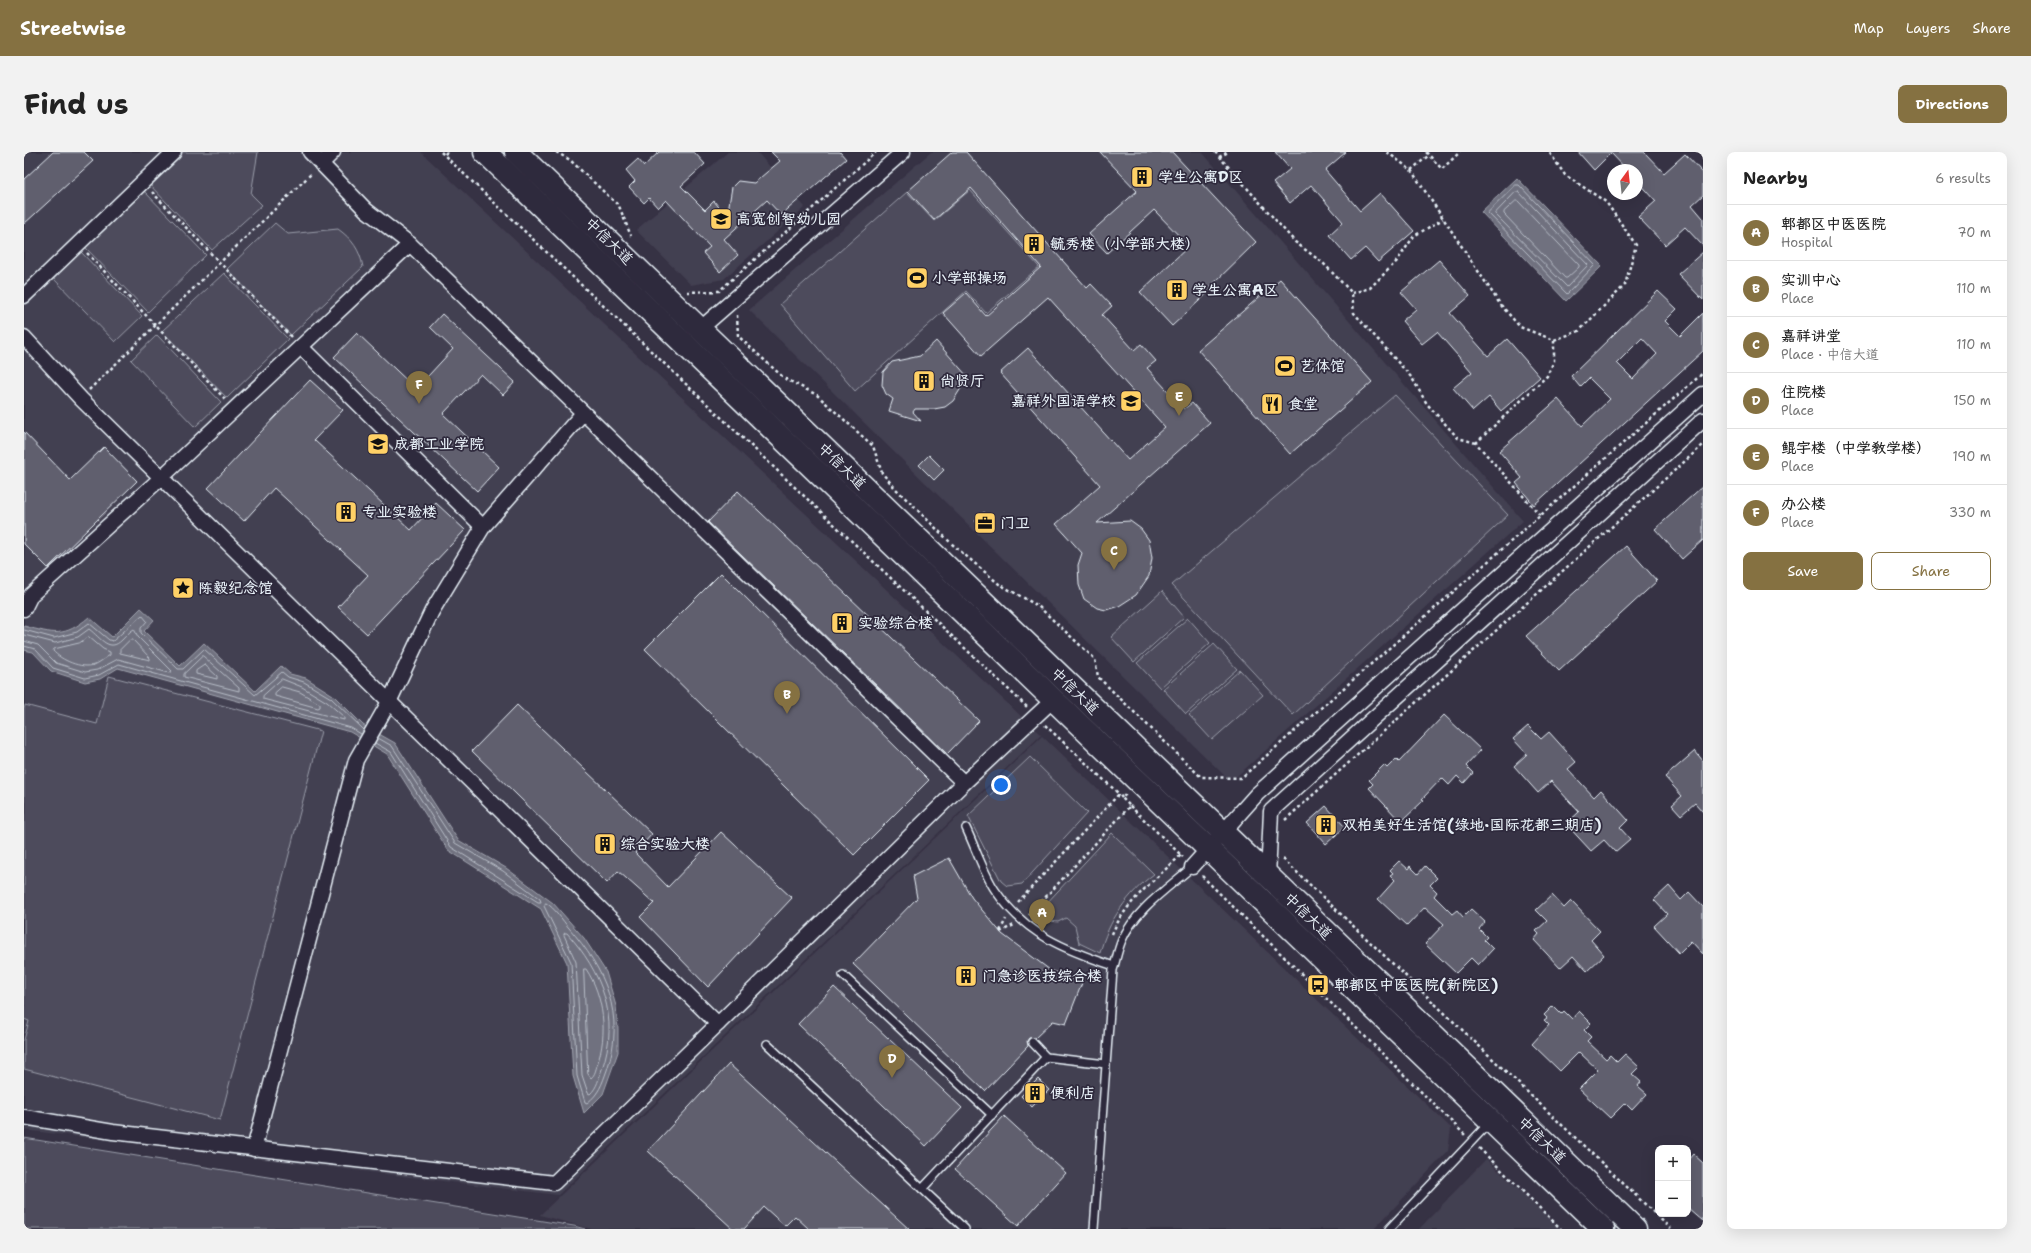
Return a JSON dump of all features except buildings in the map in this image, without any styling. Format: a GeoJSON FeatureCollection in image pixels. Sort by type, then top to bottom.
{"type":"FeatureCollection","features":[{"type":"Feature","properties":{"kind":"main road","name":"中信大道"},"geometry":{"type":"LineString","coordinates":[[485,152],[1138,782],[1215,841],[1268,877],[1635,1229]]}},
{"type":"Feature","properties":{"kind":"main road","name":"中信大道"},"geometry":{"type":"LineString","coordinates":[[516,152],[1153,766],[1215,841],[1491,1121],[1603,1229]]}},
{"type":"Feature","properties":{"kind":"street"},"geometry":{"type":"LineString","coordinates":[[24,296],[174,152]]}},
{"type":"Feature","properties":{"kind":"street"},"geometry":{"type":"LineString","coordinates":[[310,152],[366,210],[410,244],[964,783]]}},
{"type":"Feature","properties":{"kind":"street"},"geometry":{"type":"LineString","coordinates":[[321,164],[333,152]]}},
{"type":"Feature","properties":{"kind":"street"},"geometry":{"type":"LineString","coordinates":[[700,329],[903,152]]}},
{"type":"Feature","properties":{"kind":"street"},"geometry":{"type":"LineString","coordinates":[[27,600],[161,478],[410,244]]}},
{"type":"Feature","properties":{"kind":"street"},"geometry":{"type":"LineString","coordinates":[[24,337],[80,399],[718,1024]]}},
{"type":"Feature","properties":{"kind":"street"},"geometry":{"type":"LineString","coordinates":[[301,347],[483,527]]}},
{"type":"Feature","properties":{"kind":"street"},"geometry":{"type":"LineString","coordinates":[[1192,867],[1257,794],[1703,394]]}},
{"type":"Feature","properties":{"kind":"street"},"geometry":{"type":"LineString","coordinates":[[254,1149],[356,760],[389,702],[432,611],[483,527],[584,413]]}},
{"type":"Feature","properties":{"kind":"street"},"geometry":{"type":"LineString","coordinates":[[1268,877],[1271,811],[1703,420]]}},
{"type":"Feature","properties":{"kind":"street"},"geometry":{"type":"LineString","coordinates":[[24,1117],[113,1132],[554,1183],[964,783],[1053,700]]}},
{"type":"Feature","properties":{"kind":"lane"},"geometry":{"type":"LineString","coordinates":[[966,828],[994,889],[1011,910],[1044,938],[1068,950],[1114,966]]}},
{"type":"Feature","properties":{"kind":"lane"},"geometry":{"type":"LineString","coordinates":[[1094,1229],[1114,966],[1122,940],[1137,918],[1154,900],[1192,867]]}},
{"type":"Feature","properties":{"kind":"lane"},"geometry":{"type":"LineString","coordinates":[[843,974],[992,1115]]}},
{"type":"Feature","properties":{"kind":"lane"},"geometry":{"type":"LineString","coordinates":[[1032,1042],[1046,1057],[1106,1064]]}},
{"type":"Feature","properties":{"kind":"lane"},"geometry":{"type":"LineString","coordinates":[[766,1044],[965,1229]]}},
{"type":"Feature","properties":{"kind":"lane"},"geometry":{"type":"LineString","coordinates":[[922,1189],[1046,1057]]}},
{"type":"Feature","properties":{"kind":"lane"},"geometry":{"type":"LineString","coordinates":[[1389,1229],[1491,1121]]}},
{"type":"Feature","properties":{"kind":"path"},"geometry":{"type":"LineString","coordinates":[[441,152],[1118,794],[1561,1229]]}},
{"type":"Feature","properties":{"kind":"path"},"geometry":{"type":"LineString","coordinates":[[444,155],[447,152]]}},
{"type":"Feature","properties":{"kind":"path"},"geometry":{"type":"LineString","coordinates":[[556,152],[570,160],[619,206],[629,234],[634,239]]}},
{"type":"Feature","properties":{"kind":"path"},"geometry":{"type":"LineString","coordinates":[[682,287],[688,292],[719,291],[876,152]]}},
{"type":"Feature","properties":{"kind":"path"},"geometry":{"type":"LineString","coordinates":[[1214,152],[1295,242],[1323,263],[1352,293],[1354,313],[1412,378],[1427,404],[1458,438],[1476,443],[1540,516]]}},
{"type":"Feature","properties":{"kind":"path"},"geometry":{"type":"LineString","coordinates":[[1219,157],[1228,152]]}},
{"type":"Feature","properties":{"kind":"path"},"geometry":{"type":"LineString","coordinates":[[1387,152],[1411,170],[1500,304],[1520,326],[1554,340],[1579,330],[1625,285],[1636,246],[1606,202],[1565,175],[1549,152]]}},
{"type":"Feature","properties":{"kind":"path"},"geometry":{"type":"LineString","coordinates":[[1426,152],[1428,156],[1442,169],[1460,152]]}},
{"type":"Feature","properties":{"kind":"path"},"geometry":{"type":"LineString","coordinates":[[1411,170],[1428,156]]}},
{"type":"Feature","properties":{"kind":"path"},"geometry":{"type":"LineString","coordinates":[[80,399],[321,164]]}},
{"type":"Feature","properties":{"kind":"path"},"geometry":{"type":"LineString","coordinates":[[143,183],[301,347]]}},
{"type":"Feature","properties":{"kind":"path"},"geometry":{"type":"LineString","coordinates":[[1352,293],[1370,288],[1396,261],[1414,236],[1443,219]]}},
{"type":"Feature","properties":{"kind":"path"},"geometry":{"type":"LineString","coordinates":[[78,244],[154,326],[235,409]]}},
{"type":"Feature","properties":{"kind":"path"},"geometry":{"type":"LineString","coordinates":[[737,309],[738,336],[784,378],[818,395],[873,446],[882,473],[896,489],[952,544],[999,584],[1038,606],[1090,654],[1095,659],[1098,677],[1201,778],[1241,778],[1703,373]]}},
{"type":"Feature","properties":{"kind":"path"},"geometry":{"type":"LineString","coordinates":[[1476,443],[1547,376],[1554,361],[1554,340]]}},
{"type":"Feature","properties":{"kind":"path"},"geometry":{"type":"LineString","coordinates":[[1282,823],[1703,445]]}},
{"type":"Feature","properties":{"kind":"path"},"geometry":{"type":"LineString","coordinates":[[1153,766],[1171,748]]}},
{"type":"Feature","properties":{"kind":"path"},"geometry":{"type":"LineString","coordinates":[[1122,798],[1138,782]]}},
{"type":"Feature","properties":{"kind":"path"},"geometry":{"type":"LineString","coordinates":[[1118,794],[1011,910],[1000,932],[1023,921],[1130,806]]}},
{"type":"Feature","properties":{"kind":"path"},"geometry":{"type":"LineString","coordinates":[[1283,853],[1283,861],[1671,1229]]}},
{"type":"Feature","properties":{"kind":"shaded area","name":"成都工业学院"},"geometry":{"type":"Polygon","coordinates":[[[24,152],[421,152],[1041,735],[558,1195],[24,1130],[24,152]]]}},
{"type":"Feature","properties":{"kind":"shaded area"},"geometry":{"type":"Polygon","coordinates":[[[179,152],[258,152],[251,194],[262,205],[212,250],[147,182],[179,152]]]}},
{"type":"Feature","properties":{"kind":"shaded area","name":"高宽创智幼儿园"},"geometry":{"type":"Polygon","coordinates":[[[728,152],[757,152],[805,207],[724,279],[691,285],[636,230],[728,152]]]}},
{"type":"Feature","properties":{"kind":"shaded area","name":"嘉祥外国语学校"},"geometry":{"type":"Polygon","coordinates":[[[931,152],[1202,152],[1523,521],[1237,776],[1226,777],[749,310],[931,152]]]}},
{"type":"Feature","properties":{"kind":"shaded area"},"geometry":{"type":"Polygon","coordinates":[[[143,190],[206,255],[148,312],[83,245],[143,190]]]}},
{"type":"Feature","properties":{"kind":"shaded area","name":"小学部操场"},"geometry":{"type":"Polygon","coordinates":[[[970,190],[1039,267],[986,313],[966,291],[855,391],[780,304],[907,192],[934,221],[970,190]]]}},
{"type":"Feature","properties":{"kind":"shaded area"},"geometry":{"type":"Polygon","coordinates":[[[275,223],[288,234],[338,229],[355,245],[360,255],[363,267],[291,335],[227,269],[275,223]]]}},
{"type":"Feature","properties":{"kind":"shaded area"},"geometry":{"type":"Polygon","coordinates":[[[81,252],[142,316],[115,342],[53,278],[81,252]]]}},
{"type":"Feature","properties":{"kind":"shaded area"},"geometry":{"type":"Polygon","coordinates":[[[224,273],[288,339],[227,398],[162,331],[224,273]]]}},
{"type":"Feature","properties":{"kind":"shaded area"},"geometry":{"type":"Polygon","coordinates":[[[157,335],[221,402],[195,427],[131,360],[157,335]]]}},
{"type":"Feature","properties":{"kind":"shaded area"},"geometry":{"type":"Polygon","coordinates":[[[1395,395],[1508,515],[1293,715],[1172,585],[1395,395]]]}},
{"type":"Feature","properties":{"kind":"shaded area"},"geometry":{"type":"Polygon","coordinates":[[[1162,591],[1184,617],[1134,662],[1111,637],[1162,591]]]}},
{"type":"Feature","properties":{"kind":"shaded area"},"geometry":{"type":"Polygon","coordinates":[[[1188,618],[1210,643],[1160,688],[1137,663],[1188,618]]]}},
{"type":"Feature","properties":{"kind":"shaded area"},"geometry":{"type":"Polygon","coordinates":[[[1214,644],[1237,669],[1186,714],[1163,689],[1214,644]]]}},
{"type":"Feature","properties":{"kind":"shaded area"},"geometry":{"type":"Polygon","coordinates":[[[1240,670],[1263,695],[1212,740],[1189,715],[1240,670]]]}},
{"type":"Feature","properties":{"kind":"shaded area"},"geometry":{"type":"Polygon","coordinates":[[[109,676],[321,731],[220,1120],[24,1069],[24,1040],[29,1021],[24,1019],[25,705],[97,724],[109,676]]]}},
{"type":"Feature","properties":{"kind":"shaded area"},"geometry":{"type":"Polygon","coordinates":[[[1042,736],[1451,1128],[1448,1151],[1374,1229],[591,1229],[540,1215],[1042,736]]]}},
{"type":"Feature","properties":{"kind":"shaded area"},"geometry":{"type":"Polygon","coordinates":[[[1030,757],[1087,813],[1022,884],[1007,886],[1001,881],[968,816],[1030,757]]]}},
{"type":"Feature","properties":{"kind":"shaded area"},"geometry":{"type":"Polygon","coordinates":[[[1112,833],[1154,874],[1136,890],[1120,909],[1108,930],[1100,953],[1079,943],[1075,926],[1066,918],[1058,922],[1050,921],[1043,915],[1044,906],[1112,833]]]}},
{"type":"Feature","properties":{"kind":"shaded area"},"geometry":{"type":"Polygon","coordinates":[[[24,1138],[574,1226],[585,1229],[24,1229],[24,1138]]]}},
{"type":"Feature","properties":{"kind":"shaded area"},"geometry":{"type":"Polygon","coordinates":[[[1486,1159],[1561,1229],[1419,1229],[1486,1159]]]}},
{"type":"Feature","properties":{"kind":"water"},"geometry":{"type":"Polygon","coordinates":[[[1517,178],[1602,266],[1566,301],[1481,212],[1517,178]]]}},
{"type":"Feature","properties":{"kind":"water"},"geometry":{"type":"Polygon","coordinates":[[[141,608],[154,620],[144,631],[180,666],[204,643],[255,691],[281,666],[290,674],[306,678],[333,695],[363,725],[395,743],[458,840],[506,868],[553,903],[584,938],[606,972],[616,1006],[618,1052],[603,1094],[584,1113],[573,1076],[567,963],[541,909],[448,850],[387,754],[350,732],[118,668],[100,679],[85,682],[51,671],[33,652],[24,650],[24,626],[43,631],[58,632],[73,628],[89,617],[112,637],[141,608]]]}},
{"type":"Feature","properties":{"kind":"place","name":"学生公寓D区"},"geometry":{"type":"Point","coordinates":[1142,177]}},
{"type":"Feature","properties":{"kind":"place","name":"高宽创智幼儿园"},"geometry":{"type":"Point","coordinates":[721,219]}},
{"type":"Feature","properties":{"kind":"place","name":"毓秀楼（小学部大楼）"},"geometry":{"type":"Point","coordinates":[1034,244]}},
{"type":"Feature","properties":{"kind":"place","name":"小学部操场"},"geometry":{"type":"Point","coordinates":[917,278]}},
{"type":"Feature","properties":{"kind":"place","name":"学生公寓A区"},"geometry":{"type":"Point","coordinates":[1177,290]}},
{"type":"Feature","properties":{"kind":"place","name":"艺体馆"},"geometry":{"type":"Point","coordinates":[1285,366]}},
{"type":"Feature","properties":{"kind":"place","name":"尚贤厅"},"geometry":{"type":"Point","coordinates":[924,381]}},
{"type":"Feature","properties":{"kind":"place","name":"嘉祥外国语学校"},"geometry":{"type":"Point","coordinates":[1131,401]}},
{"type":"Feature","properties":{"kind":"place","name":"办公楼"},"geometry":{"type":"Point","coordinates":[419,404]}},
{"type":"Feature","properties":{"kind":"place","name":"食堂"},"geometry":{"type":"Point","coordinates":[1272,404]}},
{"type":"Feature","properties":{"kind":"place","name":"鲲宇楼（中学教学楼）"},"geometry":{"type":"Point","coordinates":[1179,416]}},
{"type":"Feature","properties":{"kind":"place","name":"成都工业学院"},"geometry":{"type":"Point","coordinates":[378,444]}},
{"type":"Feature","properties":{"kind":"place","name":"专业实验楼"},"geometry":{"type":"Point","coordinates":[346,512]}},
{"type":"Feature","properties":{"kind":"place","name":"门卫"},"geometry":{"type":"Point","coordinates":[985,523]}},
{"type":"Feature","properties":{"kind":"place","name":"嘉祥讲堂"},"geometry":{"type":"Point","coordinates":[1114,570]}},
{"type":"Feature","properties":{"kind":"place","name":"陈毅纪念馆"},"geometry":{"type":"Point","coordinates":[183,588]}},
{"type":"Feature","properties":{"kind":"place","name":"实验综合楼"},"geometry":{"type":"Point","coordinates":[842,623]}},
{"type":"Feature","properties":{"kind":"place","name":"实训中心"},"geometry":{"type":"Point","coordinates":[787,714]}},
{"type":"Feature","properties":{"kind":"place","name":"双柏美好生活馆(绿地·国际花都三期店)"},"geometry":{"type":"Point","coordinates":[1326,825]}},
{"type":"Feature","properties":{"kind":"place","name":"综合实验大楼"},"geometry":{"type":"Point","coordinates":[605,844]}},
{"type":"Feature","properties":{"kind":"place","name":"郫都区中医医院"},"geometry":{"type":"Point","coordinates":[1042,932]}},
{"type":"Feature","properties":{"kind":"place","name":"门急诊医技综合楼"},"geometry":{"type":"Point","coordinates":[966,976]}},
{"type":"Feature","properties":{"kind":"place","name":"郫都区中医医院(新院区)"},"geometry":{"type":"Point","coordinates":[1318,985]}},
{"type":"Feature","properties":{"kind":"place","name":"住院楼"},"geometry":{"type":"Point","coordinates":[892,1078]}},
{"type":"Feature","properties":{"kind":"place","name":"便利店"},"geometry":{"type":"Point","coordinates":[1035,1093]}}]}
